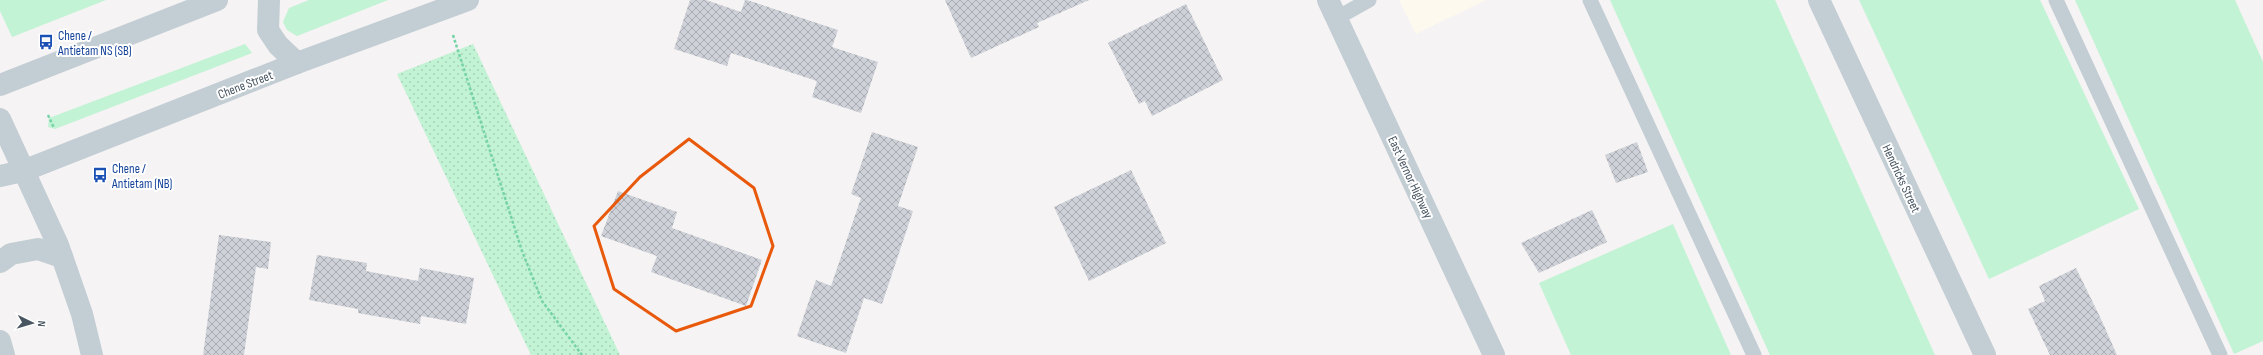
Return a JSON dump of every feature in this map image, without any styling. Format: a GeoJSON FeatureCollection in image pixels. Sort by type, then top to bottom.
{"type":"FeatureCollection","features":[{"type":"Feature","properties":{"kind":"street"},"geometry":{"type":"LineString","coordinates":[[0,85],[217,0]]}},
{"type":"Feature","properties":{"kind":"street"},"geometry":{"type":"LineString","coordinates":[[269,0],[268,30],[278,45],[298,63]]}},
{"type":"Feature","properties":{"kind":"street","name":"Chene Street"},"geometry":{"type":"LineString","coordinates":[[0,176],[23,171],[298,63],[468,0]]}},
{"type":"Feature","properties":{"kind":"street","name":"Hendricks Street"},"geometry":{"type":"LineString","coordinates":[[1819,0],[1985,355]]}},
{"type":"Feature","properties":{"kind":"street","name":"East Vernor Highway"},"geometry":{"type":"LineString","coordinates":[[1332,9],[1494,355]]}},
{"type":"Feature","properties":{"kind":"street"},"geometry":{"type":"LineString","coordinates":[[0,119],[62,257],[82,314],[92,355]]}},
{"type":"Feature","properties":{"kind":"street"},"geometry":{"type":"LineString","coordinates":[[0,262],[11,254],[38,249],[62,257]]}},
{"type":"Feature","properties":{"kind":"street"},"geometry":{"type":"LineString","coordinates":[[0,341],[4,355]]}},
{"type":"Feature","properties":{"kind":"lane"},"geometry":{"type":"LineString","coordinates":[[1332,9],[1369,0]]}},
{"type":"Feature","properties":{"kind":"lane"},"geometry":{"type":"LineString","coordinates":[[1590,0],[1754,355]]}},
{"type":"Feature","properties":{"kind":"lane"},"geometry":{"type":"LineString","coordinates":[[2056,0],[2220,355]]}},
{"type":"Feature","properties":{"kind":"path"},"geometry":{"type":"LineString","coordinates":[[457,46],[522,251],[542,301],[582,355]]}},
{"type":"Feature","properties":{"kind":"path"},"geometry":{"type":"LineString","coordinates":[[48,115],[55,131]]}},
{"type":"Feature","properties":{"kind":"highlighted area"},"geometry":{"type":"Polygon","coordinates":[[[689,139],[754,188],[773,246],[751,306],[676,331],[614,289],[594,226],[640,177],[689,139]]]}},
{"type":"Feature","properties":{"kind":"shaded area"},"geometry":{"type":"Polygon","coordinates":[[[1399,0],[1486,0],[1416,34],[1399,0]]]}},
{"type":"Feature","properties":{"kind":"green space"},"geometry":{"type":"Polygon","coordinates":[[[0,0],[106,0],[12,37],[0,11],[0,0]]]}},
{"type":"Feature","properties":{"kind":"green space"},"geometry":{"type":"Polygon","coordinates":[[[309,0],[388,0],[297,36],[287,30],[283,22],[289,8],[309,0]]]}},
{"type":"Feature","properties":{"kind":"green space"},"geometry":{"type":"Polygon","coordinates":[[[1610,0],[1775,0],[1935,355],[1770,355],[1610,0]]]}},
{"type":"Feature","properties":{"kind":"green space"},"geometry":{"type":"Polygon","coordinates":[[[1859,0],[2040,0],[2139,209],[1989,279],[1859,0]]]}},
{"type":"Feature","properties":{"kind":"green space"},"geometry":{"type":"Polygon","coordinates":[[[2075,0],[2235,0],[2263,62],[2263,341],[2234,354],[2075,0]]]}},
{"type":"Feature","properties":{"kind":"green space"},"geometry":{"type":"Polygon","coordinates":[[[245,44],[252,53],[55,129],[48,127],[49,118],[245,44]]]}},
{"type":"Feature","properties":{"kind":"green space"},"geometry":{"type":"Polygon","coordinates":[[[473,44],[620,355],[531,355],[397,74],[473,44]]]}},
{"type":"Feature","properties":{"kind":"green space"},"geometry":{"type":"Polygon","coordinates":[[[1673,224],[1731,355],[1571,355],[1539,283],[1673,224]]]}},
{"type":"Feature","properties":{"kind":"building"},"geometry":{"type":"Polygon","coordinates":[[[690,0],[706,0],[741,12],[745,0],[747,0],[838,30],[832,47],[878,62],[861,113],[812,97],[817,81],[731,53],[727,66],[674,49],[690,0]]]}},
{"type":"Feature","properties":{"kind":"building"},"geometry":{"type":"Polygon","coordinates":[[[945,0],[1089,0],[1037,23],[1039,27],[971,58],[945,0]]]}},
{"type":"Feature","properties":{"kind":"building"},"geometry":{"type":"Polygon","coordinates":[[[1186,4],[1223,80],[1152,116],[1145,101],[1139,104],[1108,43],[1186,4]]]}},
{"type":"Feature","properties":{"kind":"building"},"geometry":{"type":"Polygon","coordinates":[[[872,132],[918,147],[898,206],[913,211],[882,304],[864,298],[846,353],[797,336],[816,280],[831,286],[861,198],[851,194],[872,132]]]}},
{"type":"Feature","properties":{"kind":"building"},"geometry":{"type":"Polygon","coordinates":[[[1637,142],[1648,172],[1616,183],[1605,155],[1637,142]]]}},
{"type":"Feature","properties":{"kind":"building"},"geometry":{"type":"Polygon","coordinates":[[[1131,170],[1166,243],[1089,281],[1054,207],[1131,170]]]}},
{"type":"Feature","properties":{"kind":"building"},"geometry":{"type":"Polygon","coordinates":[[[618,191],[677,212],[672,228],[762,260],[746,306],[651,272],[657,256],[601,236],[618,191]]]}},
{"type":"Feature","properties":{"kind":"building"},"geometry":{"type":"Polygon","coordinates":[[[1592,210],[1607,242],[1539,273],[1521,243],[1592,210]]]}},
{"type":"Feature","properties":{"kind":"building"},"geometry":{"type":"Polygon","coordinates":[[[219,235],[271,242],[268,269],[256,267],[244,355],[203,355],[219,235]]]}},
{"type":"Feature","properties":{"kind":"building"},"geometry":{"type":"Polygon","coordinates":[[[317,255],[367,263],[366,271],[418,281],[420,268],[474,278],[466,324],[421,316],[420,324],[358,313],[358,309],[309,300],[317,255]]]}},
{"type":"Feature","properties":{"kind":"building"},"geometry":{"type":"Polygon","coordinates":[[[2076,268],[2117,355],[2050,355],[2028,309],[2045,301],[2039,286],[2076,268]]]}},
{"type":"Feature","properties":{"kind":"place","name":"Chene / Antietam NS (SB)"},"geometry":{"type":"Point","coordinates":[46,42]}},
{"type":"Feature","properties":{"kind":"place","name":"Chene / Antietam (NB)"},"geometry":{"type":"Point","coordinates":[100,175]}}]}
